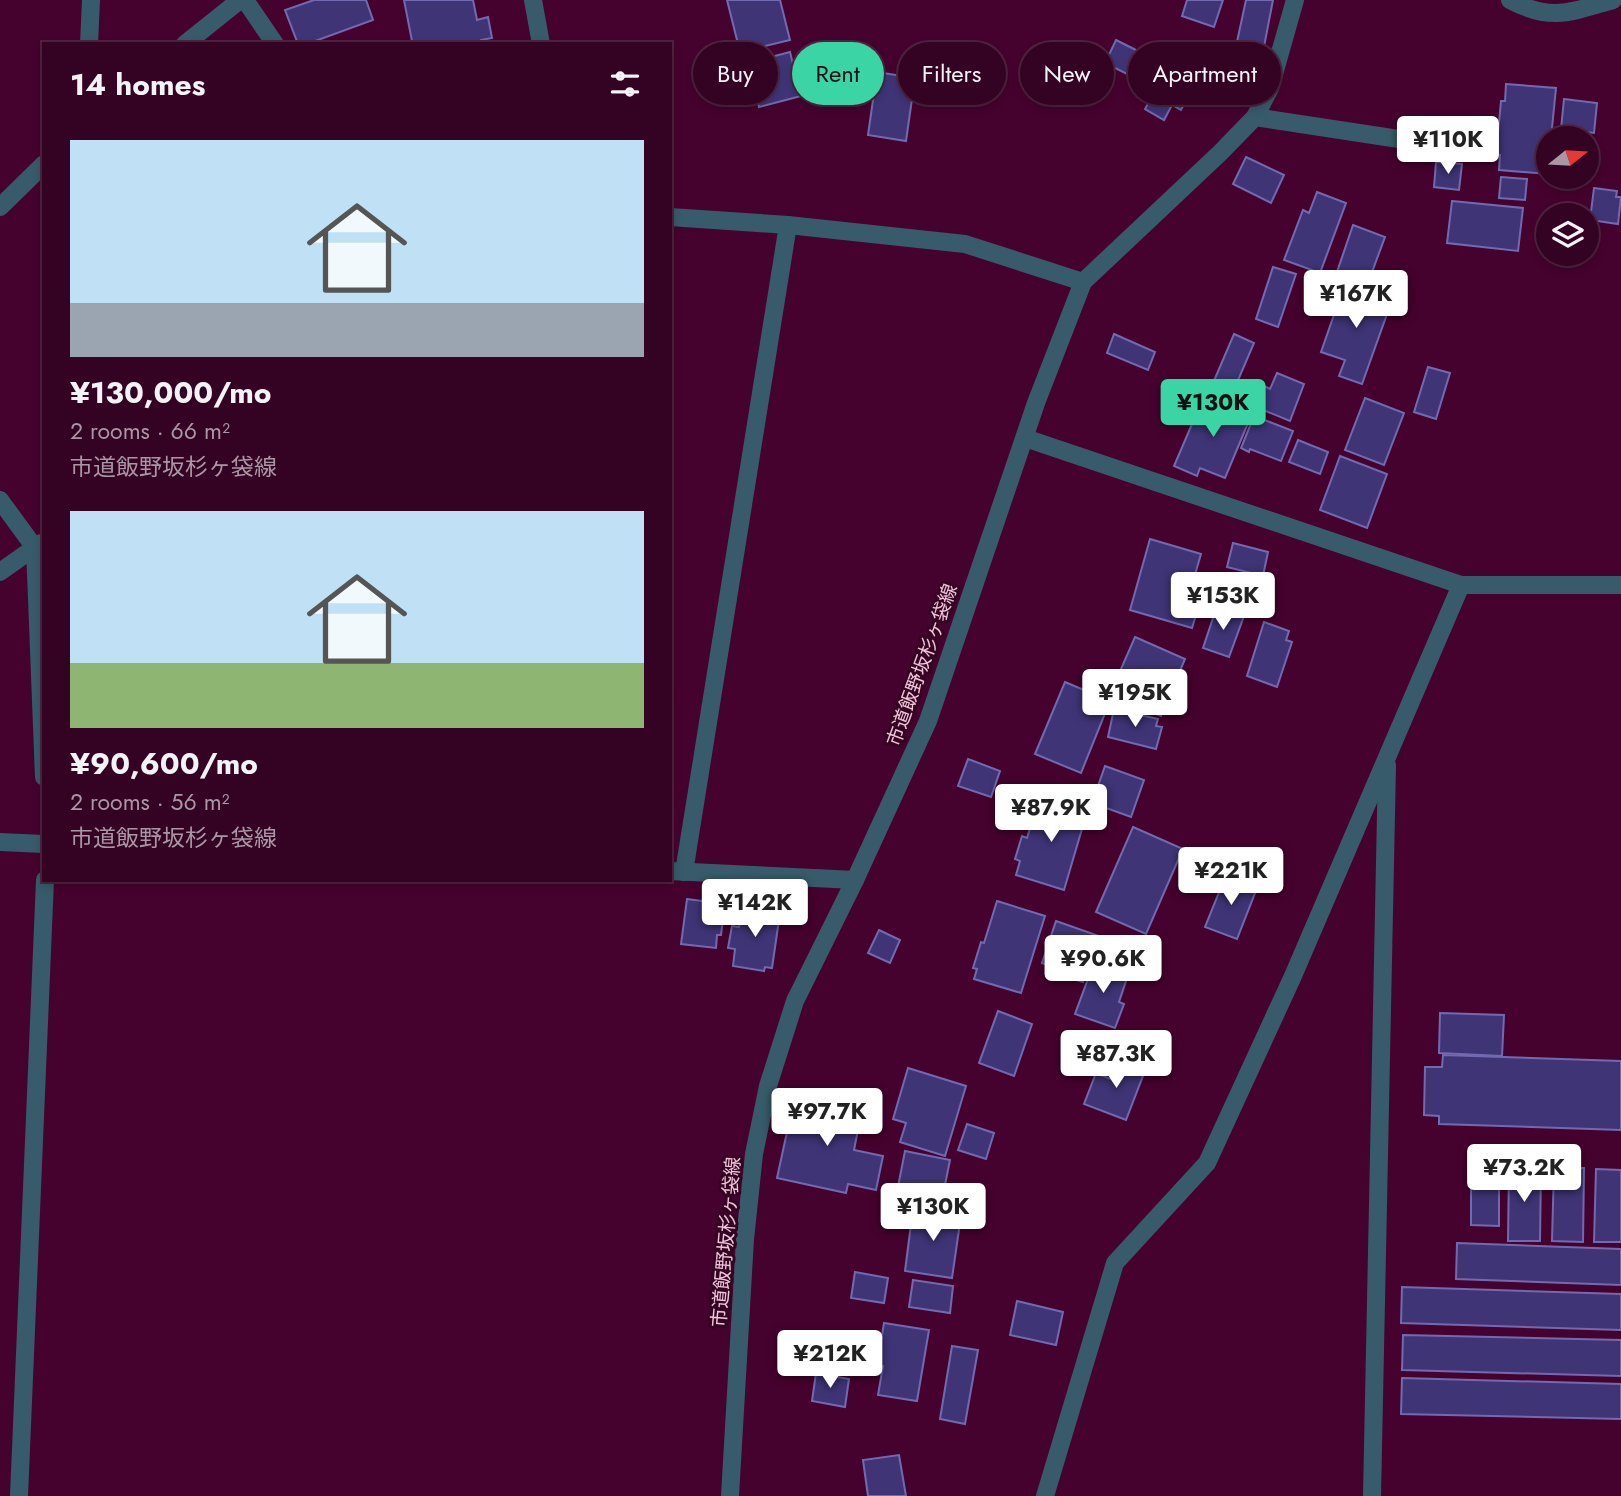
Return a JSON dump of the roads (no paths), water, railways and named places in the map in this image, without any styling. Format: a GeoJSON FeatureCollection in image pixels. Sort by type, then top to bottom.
{"type":"FeatureCollection","features":[{"type":"Feature","properties":{"kind":"street"},"geometry":{"type":"LineString","coordinates":[[89,42],[91,0]]}},
{"type":"Feature","properties":{"kind":"street"},"geometry":{"type":"LineString","coordinates":[[188,42],[242,0],[274,42]]}},
{"type":"Feature","properties":{"kind":"street"},"geometry":{"type":"LineString","coordinates":[[533,0],[541,42]]}},
{"type":"Feature","properties":{"kind":"street","name":"市道飯野坂杉ヶ袋線"},"geometry":{"type":"LineString","coordinates":[[730,1496],[745,1239],[754,1154],[768,1086],[795,1001],[855,880],[928,721],[1036,403],[1083,282],[1255,117],[1270,88],[1295,0]]}},
{"type":"Feature","properties":{"kind":"street"},"geometry":{"type":"LineString","coordinates":[[1510,0],[1528,10],[1562,14],[1613,0]]}},
{"type":"Feature","properties":{"kind":"street"},"geometry":{"type":"LineString","coordinates":[[1255,117],[1484,152]]}},
{"type":"Feature","properties":{"kind":"street"},"geometry":{"type":"LineString","coordinates":[[0,207],[42,166]]}},
{"type":"Feature","properties":{"kind":"street"},"geometry":{"type":"LineString","coordinates":[[672,216],[788,225],[965,244],[1083,282]]}},
{"type":"Feature","properties":{"kind":"street"},"geometry":{"type":"LineString","coordinates":[[788,225],[677,871],[855,880]]}},
{"type":"Feature","properties":{"kind":"street"},"geometry":{"type":"LineString","coordinates":[[1025,438],[1461,585],[1621,585]]}},
{"type":"Feature","properties":{"kind":"street"},"geometry":{"type":"LineString","coordinates":[[0,500],[39,545],[42,684]]}},
{"type":"Feature","properties":{"kind":"street"},"geometry":{"type":"LineString","coordinates":[[0,572],[39,545]]}},
{"type":"Feature","properties":{"kind":"street"},"geometry":{"type":"LineString","coordinates":[[1045,1496],[1115,1263],[1207,1163],[1293,976],[1461,585]]}},
{"type":"Feature","properties":{"kind":"street"},"geometry":{"type":"LineString","coordinates":[[1372,1496],[1387,754]]}},
{"type":"Feature","properties":{"kind":"street"},"geometry":{"type":"LineString","coordinates":[[0,842],[42,844]]}},
{"type":"Feature","properties":{"kind":"street"},"geometry":{"type":"LineString","coordinates":[[19,1496],[45,882]]}}]}
